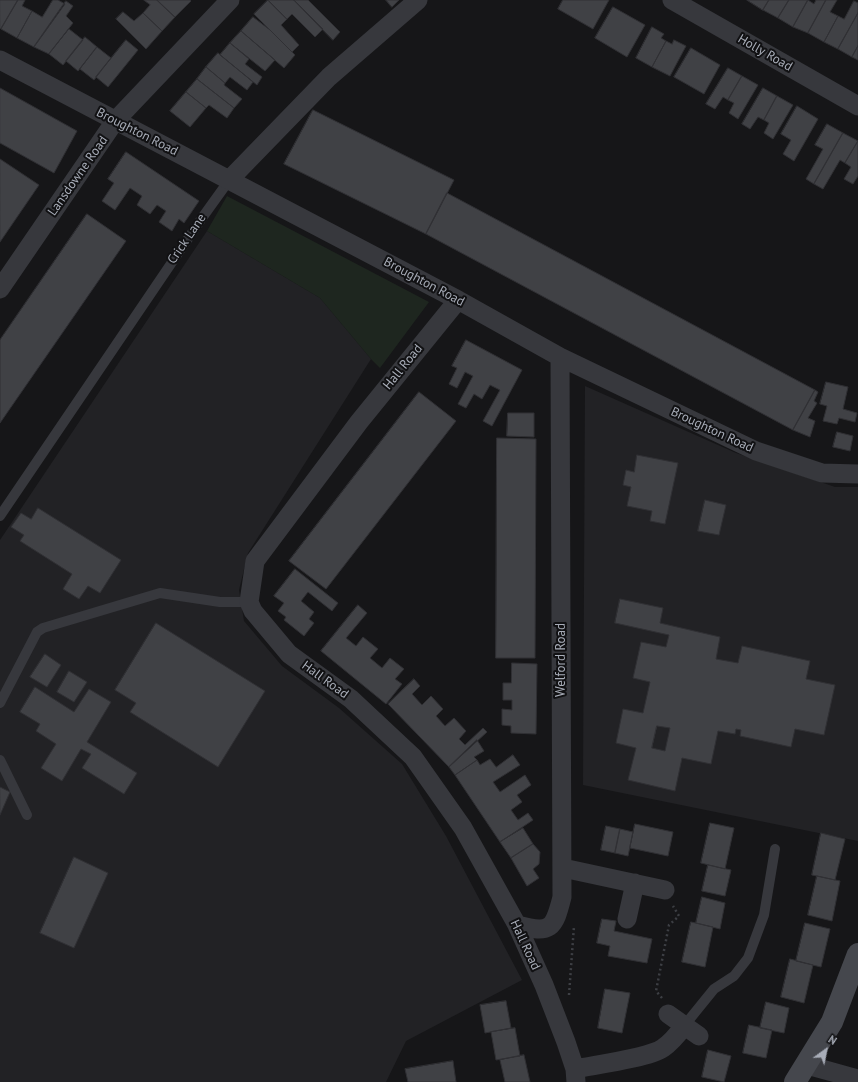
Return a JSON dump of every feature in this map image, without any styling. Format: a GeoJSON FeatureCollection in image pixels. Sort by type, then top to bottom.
{"type":"FeatureCollection","features":[{"type":"Feature","properties":{"kind":"main road"},"geometry":{"type":"LineString","coordinates":[[801,1073],[832,1022],[858,954]]}},
{"type":"Feature","properties":{"kind":"street","name":"Lansdowne Road"},"geometry":{"type":"LineString","coordinates":[[0,289],[115,121],[230,0]]}},
{"type":"Feature","properties":{"kind":"street","name":"Crick Lane"},"geometry":{"type":"LineString","coordinates":[[230,179],[329,77],[418,0]]}},
{"type":"Feature","properties":{"kind":"street","name":"Holly Road"},"geometry":{"type":"LineString","coordinates":[[672,0],[858,106]]}},
{"type":"Feature","properties":{"kind":"street","name":"Broughton Road"},"geometry":{"type":"LineString","coordinates":[[0,60],[115,121],[230,179],[458,300],[560,357],[756,451],[822,473],[858,474]]}},
{"type":"Feature","properties":{"kind":"street","name":"Hall Road"},"geometry":{"type":"LineString","coordinates":[[458,300],[359,422],[255,562],[249,602],[254,611],[289,654],[351,699],[413,757],[463,828],[517,925],[544,985],[566,1042],[575,1075]]}},
{"type":"Feature","properties":{"kind":"street","name":"Welford Road"},"geometry":{"type":"LineString","coordinates":[[517,925],[535,930],[548,928],[556,920],[562,897],[560,357]]}},
{"type":"Feature","properties":{"kind":"street"},"geometry":{"type":"LineString","coordinates":[[563,868],[665,890]]}},
{"type":"Feature","properties":{"kind":"street"},"geometry":{"type":"LineString","coordinates":[[627,919],[635,883]]}},
{"type":"Feature","properties":{"kind":"street"},"geometry":{"type":"LineString","coordinates":[[668,1014],[692,1031]]}},
{"type":"Feature","properties":{"kind":"street"},"geometry":{"type":"LineString","coordinates":[[575,1075],[649,1054],[662,1049],[676,1038],[692,1031]]}},
{"type":"Feature","properties":{"kind":"street"},"geometry":{"type":"LineString","coordinates":[[801,1073],[858,1079]]}},
{"type":"Feature","properties":{"kind":"lane","name":"Crick Lane"},"geometry":{"type":"LineString","coordinates":[[0,516],[230,179]]}},
{"type":"Feature","properties":{"kind":"lane"},"geometry":{"type":"LineString","coordinates":[[0,703],[37,632],[43,628],[160,593],[220,602],[249,602]]}},
{"type":"Feature","properties":{"kind":"lane"},"geometry":{"type":"LineString","coordinates":[[0,760],[28,815]]}},
{"type":"Feature","properties":{"kind":"lane"},"geometry":{"type":"LineString","coordinates":[[692,1031],[714,989],[734,976],[748,958],[764,915],[775,849]]}},
{"type":"Feature","properties":{"kind":"path"},"geometry":{"type":"LineString","coordinates":[[665,890],[679,916],[669,925],[656,991],[671,1008],[668,1014]]}},
{"type":"Feature","properties":{"kind":"path"},"geometry":{"type":"LineString","coordinates":[[562,897],[575,912],[569,996]]}},
{"type":"Feature","properties":{"kind":"shaded area"},"geometry":{"type":"Polygon","coordinates":[[[227,196],[429,302],[380,368],[320,298],[207,231],[227,196]]]}},
{"type":"Feature","properties":{"kind":"shaded area"},"geometry":{"type":"Polygon","coordinates":[[[207,231],[320,298],[371,359],[248,553],[239,590],[244,621],[282,666],[339,708],[402,764],[446,836],[522,980],[406,1041],[386,1082],[0,1082],[0,540],[207,231]]]}},
{"type":"Feature","properties":{"kind":"shaded area"},"geometry":{"type":"Polygon","coordinates":[[[585,386],[736,453],[835,487],[858,487],[858,841],[583,785],[585,386]]]}},
{"type":"Feature","properties":{"kind":"building"},"geometry":{"type":"Polygon","coordinates":[[[0,0],[18,0],[1,29],[0,28],[0,0]]]}},
{"type":"Feature","properties":{"kind":"building"},"geometry":{"type":"Polygon","coordinates":[[[18,0],[25,0],[22,6],[32,11],[17,38],[1,29],[18,0]]]}},
{"type":"Feature","properties":{"kind":"building"},"geometry":{"type":"Polygon","coordinates":[[[53,0],[58,0],[65,4],[34,47],[17,38],[32,11],[42,17],[53,0]]]}},
{"type":"Feature","properties":{"kind":"building"},"geometry":{"type":"Polygon","coordinates":[[[144,0],[157,0],[175,17],[162,31],[143,13],[150,5],[144,0]]]}},
{"type":"Feature","properties":{"kind":"building"},"geometry":{"type":"Polygon","coordinates":[[[157,0],[190,0],[191,1],[175,17],[157,0]]]}},
{"type":"Feature","properties":{"kind":"building"},"geometry":{"type":"Polygon","coordinates":[[[268,0],[294,0],[323,29],[315,37],[292,14],[287,19],[268,0]]]}},
{"type":"Feature","properties":{"kind":"building"},"geometry":{"type":"Polygon","coordinates":[[[268,0],[287,19],[281,25],[299,45],[292,52],[254,14],[268,0]]]}},
{"type":"Feature","properties":{"kind":"building"},"geometry":{"type":"Polygon","coordinates":[[[294,0],[308,0],[340,32],[333,40],[294,0]]]}},
{"type":"Feature","properties":{"kind":"building"},"geometry":{"type":"Polygon","coordinates":[[[386,0],[399,0],[392,7],[386,0]]]}},
{"type":"Feature","properties":{"kind":"building"},"geometry":{"type":"Polygon","coordinates":[[[563,0],[609,0],[593,29],[558,9],[563,0]]]}},
{"type":"Feature","properties":{"kind":"building"},"geometry":{"type":"Polygon","coordinates":[[[747,0],[769,0],[763,10],[747,0]]]}},
{"type":"Feature","properties":{"kind":"building"},"geometry":{"type":"Polygon","coordinates":[[[769,0],[789,0],[778,18],[763,10],[769,0]]]}},
{"type":"Feature","properties":{"kind":"building"},"geometry":{"type":"Polygon","coordinates":[[[789,0],[808,0],[793,27],[778,18],[789,0]]]}},
{"type":"Feature","properties":{"kind":"building"},"geometry":{"type":"Polygon","coordinates":[[[808,0],[814,4],[816,0],[826,0],[808,33],[793,27],[808,0]]]}},
{"type":"Feature","properties":{"kind":"building"},"geometry":{"type":"Polygon","coordinates":[[[826,0],[837,0],[830,12],[838,16],[824,42],[808,33],[826,0]]]}},
{"type":"Feature","properties":{"kind":"building"},"geometry":{"type":"Polygon","coordinates":[[[66,1],[73,6],[66,16],[73,23],[49,54],[34,47],[66,1]]]}},
{"type":"Feature","properties":{"kind":"building"},"geometry":{"type":"Polygon","coordinates":[[[854,1],[858,3],[858,13],[838,49],[824,42],[838,16],[844,19],[854,1]]]}},
{"type":"Feature","properties":{"kind":"building"},"geometry":{"type":"Polygon","coordinates":[[[613,7],[645,25],[627,57],[595,38],[613,7]]]}},
{"type":"Feature","properties":{"kind":"building"},"geometry":{"type":"Polygon","coordinates":[[[123,12],[134,21],[143,13],[162,31],[146,49],[116,19],[123,12]]]}},
{"type":"Feature","properties":{"kind":"building"},"geometry":{"type":"Polygon","coordinates":[[[858,13],[858,46],[852,57],[838,49],[858,13]]]}},
{"type":"Feature","properties":{"kind":"building"},"geometry":{"type":"Polygon","coordinates":[[[253,17],[270,30],[295,55],[284,68],[241,31],[253,17]]]}},
{"type":"Feature","properties":{"kind":"building"},"geometry":{"type":"Polygon","coordinates":[[[652,27],[664,34],[661,38],[666,41],[652,67],[636,58],[652,27]]]}},
{"type":"Feature","properties":{"kind":"building"},"geometry":{"type":"Polygon","coordinates":[[[69,29],[83,40],[63,65],[49,54],[69,29]]]}},
{"type":"Feature","properties":{"kind":"building"},"geometry":{"type":"Polygon","coordinates":[[[241,31],[275,60],[265,71],[230,43],[241,31]]]}},
{"type":"Feature","properties":{"kind":"building"},"geometry":{"type":"Polygon","coordinates":[[[85,37],[97,47],[78,71],[66,61],[85,37]]]}},
{"type":"Feature","properties":{"kind":"building"},"geometry":{"type":"Polygon","coordinates":[[[126,40],[138,50],[108,87],[96,77],[126,40]]]}},
{"type":"Feature","properties":{"kind":"building"},"geometry":{"type":"Polygon","coordinates":[[[674,40],[686,46],[670,76],[652,67],[666,41],[672,44],[674,40]]]}},
{"type":"Feature","properties":{"kind":"building"},"geometry":{"type":"Polygon","coordinates":[[[230,43],[249,59],[245,64],[262,77],[257,85],[220,55],[230,43]]]}},
{"type":"Feature","properties":{"kind":"building"},"geometry":{"type":"Polygon","coordinates":[[[858,46],[858,60],[852,57],[858,46]]]}},
{"type":"Feature","properties":{"kind":"building"},"geometry":{"type":"Polygon","coordinates":[[[97,47],[111,58],[94,80],[80,69],[97,47]]]}},
{"type":"Feature","properties":{"kind":"building"},"geometry":{"type":"Polygon","coordinates":[[[691,48],[720,65],[704,94],[674,77],[691,48]]]}},
{"type":"Feature","properties":{"kind":"building"},"geometry":{"type":"Polygon","coordinates":[[[218,53],[253,82],[247,90],[230,77],[225,83],[206,67],[218,53]]]}},
{"type":"Feature","properties":{"kind":"building"},"geometry":{"type":"Polygon","coordinates":[[[206,67],[225,83],[224,85],[242,99],[234,108],[197,79],[206,67]]]}},
{"type":"Feature","properties":{"kind":"building"},"geometry":{"type":"Polygon","coordinates":[[[728,68],[742,76],[728,100],[723,97],[715,109],[706,104],[728,68]]]}},
{"type":"Feature","properties":{"kind":"building"},"geometry":{"type":"Polygon","coordinates":[[[742,76],[758,85],[738,119],[729,113],[734,103],[728,100],[742,76]]]}},
{"type":"Feature","properties":{"kind":"building"},"geometry":{"type":"Polygon","coordinates":[[[197,79],[234,108],[227,118],[209,105],[206,108],[186,92],[197,79]]]}},
{"type":"Feature","properties":{"kind":"building"},"geometry":{"type":"Polygon","coordinates":[[[0,88],[77,131],[54,173],[0,143],[0,88]]]}},
{"type":"Feature","properties":{"kind":"building"},"geometry":{"type":"Polygon","coordinates":[[[763,88],[777,96],[764,120],[758,117],[750,129],[742,124],[763,88]]]}},
{"type":"Feature","properties":{"kind":"building"},"geometry":{"type":"Polygon","coordinates":[[[186,92],[206,108],[190,127],[170,111],[186,92]]]}},
{"type":"Feature","properties":{"kind":"building"},"geometry":{"type":"Polygon","coordinates":[[[777,96],[793,105],[773,139],[764,133],[769,123],[764,120],[777,96]]]}},
{"type":"Feature","properties":{"kind":"building"},"geometry":{"type":"Polygon","coordinates":[[[797,106],[818,119],[794,161],[783,154],[791,140],[781,134],[797,106]]]}},
{"type":"Feature","properties":{"kind":"building"},"geometry":{"type":"Polygon","coordinates":[[[313,110],[454,180],[426,234],[284,164],[313,110]]]}},
{"type":"Feature","properties":{"kind":"building"},"geometry":{"type":"Polygon","coordinates":[[[827,124],[843,133],[814,184],[806,179],[823,149],[815,145],[827,124]]]}},
{"type":"Feature","properties":{"kind":"building"},"geometry":{"type":"Polygon","coordinates":[[[843,133],[858,141],[845,163],[840,160],[823,189],[814,184],[843,133]]]}},
{"type":"Feature","properties":{"kind":"building"},"geometry":{"type":"Polygon","coordinates":[[[858,141],[858,176],[853,184],[844,179],[851,167],[845,163],[858,141]]]}},
{"type":"Feature","properties":{"kind":"building"},"geometry":{"type":"Polygon","coordinates":[[[126,152],[199,201],[184,223],[179,219],[172,231],[159,222],[166,211],[157,205],[150,214],[137,205],[142,196],[130,188],[115,210],[102,201],[114,183],[108,179],[126,152]]]}},
{"type":"Feature","properties":{"kind":"building"},"geometry":{"type":"Polygon","coordinates":[[[0,159],[39,185],[0,242],[0,159]]]}},
{"type":"Feature","properties":{"kind":"building"},"geometry":{"type":"Polygon","coordinates":[[[447,193],[815,390],[793,430],[426,234],[447,193]]]}},
{"type":"Feature","properties":{"kind":"building"},"geometry":{"type":"Polygon","coordinates":[[[87,214],[126,241],[0,423],[0,340],[87,214]]]}},
{"type":"Feature","properties":{"kind":"building"},"geometry":{"type":"Polygon","coordinates":[[[466,340],[522,370],[492,426],[483,421],[500,390],[490,385],[482,399],[474,394],[466,408],[458,404],[473,376],[465,372],[457,388],[449,384],[457,368],[452,366],[466,340]]]}},
{"type":"Feature","properties":{"kind":"building"},"geometry":{"type":"Polygon","coordinates":[[[826,382],[848,387],[843,409],[857,413],[855,422],[839,418],[837,424],[823,421],[827,406],[820,404],[826,382]]]}},
{"type":"Feature","properties":{"kind":"building"},"geometry":{"type":"Polygon","coordinates":[[[815,390],[818,392],[814,401],[817,403],[808,418],[815,421],[810,437],[793,430],[815,390]]]}},
{"type":"Feature","properties":{"kind":"building"},"geometry":{"type":"Polygon","coordinates":[[[419,392],[456,421],[326,589],[289,561],[419,392]]]}},
{"type":"Feature","properties":{"kind":"building"},"geometry":{"type":"Polygon","coordinates":[[[508,413],[534,413],[534,437],[507,436],[508,413]]]}},
{"type":"Feature","properties":{"kind":"building"},"geometry":{"type":"Polygon","coordinates":[[[837,432],[853,436],[850,451],[833,447],[837,432]]]}},
{"type":"Feature","properties":{"kind":"building"},"geometry":{"type":"Polygon","coordinates":[[[497,438],[536,439],[535,658],[496,658],[497,438]]]}},
{"type":"Feature","properties":{"kind":"building"},"geometry":{"type":"Polygon","coordinates":[[[637,455],[678,463],[665,524],[650,521],[652,511],[627,506],[631,487],[623,485],[626,470],[634,472],[637,455]]]}},
{"type":"Feature","properties":{"kind":"building"},"geometry":{"type":"Polygon","coordinates":[[[705,500],[726,505],[719,535],[698,531],[705,500]]]}},
{"type":"Feature","properties":{"kind":"building"},"geometry":{"type":"Polygon","coordinates":[[[38,508],[121,560],[100,593],[88,586],[79,599],[63,589],[72,574],[20,541],[24,535],[11,527],[21,513],[31,519],[38,508]]]}},
{"type":"Feature","properties":{"kind":"building"},"geometry":{"type":"Polygon","coordinates":[[[295,569],[338,603],[332,611],[308,592],[301,601],[314,612],[309,619],[314,623],[304,636],[284,620],[286,617],[278,611],[284,603],[274,596],[295,569]]]}},
{"type":"Feature","properties":{"kind":"building"},"geometry":{"type":"Polygon","coordinates":[[[620,599],[663,608],[660,623],[720,637],[716,659],[738,663],[742,646],[810,661],[806,679],[835,685],[824,735],[795,729],[791,747],[740,736],[741,730],[736,729],[735,734],[718,731],[711,764],[682,758],[675,791],[628,780],[636,748],[616,743],[623,709],[643,713],[650,682],[633,678],[641,642],[666,647],[669,635],[615,623],[620,599]],[[657,726],[652,748],[665,751],[670,728],[657,726]]]}},
{"type":"Feature","properties":{"kind":"building"},"geometry":{"type":"Polygon","coordinates":[[[358,605],[367,613],[346,638],[356,646],[363,637],[378,649],[370,658],[382,668],[390,658],[404,669],[395,679],[402,684],[386,704],[321,651],[358,605]]]}},
{"type":"Feature","properties":{"kind":"building"},"geometry":{"type":"Polygon","coordinates":[[[156,623],[265,691],[218,767],[130,712],[136,703],[115,690],[156,623]]]}},
{"type":"Feature","properties":{"kind":"building"},"geometry":{"type":"Polygon","coordinates":[[[45,654],[61,665],[47,687],[30,677],[45,654]]]}},
{"type":"Feature","properties":{"kind":"building"},"geometry":{"type":"Polygon","coordinates":[[[512,663],[537,664],[536,734],[511,733],[511,726],[502,725],[502,709],[512,710],[512,700],[503,700],[503,683],[511,683],[512,663]]]}},
{"type":"Feature","properties":{"kind":"building"},"geometry":{"type":"Polygon","coordinates":[[[69,671],[87,682],[74,702],[57,692],[69,671]]]}},
{"type":"Feature","properties":{"kind":"building"},"geometry":{"type":"Polygon","coordinates":[[[414,679],[420,686],[412,694],[422,705],[431,696],[443,709],[436,716],[445,726],[454,718],[466,731],[459,739],[465,745],[483,728],[487,732],[449,767],[388,704],[414,679]]]}},
{"type":"Feature","properties":{"kind":"building"},"geometry":{"type":"Polygon","coordinates":[[[35,687],[74,712],[89,689],[111,702],[87,742],[137,773],[124,794],[82,768],[91,754],[81,749],[62,781],[41,768],[56,744],[36,731],[40,724],[20,712],[35,687]]]}},
{"type":"Feature","properties":{"kind":"building"},"geometry":{"type":"Polygon","coordinates":[[[477,740],[484,751],[474,757],[477,760],[455,775],[449,767],[477,740]]]}},
{"type":"Feature","properties":{"kind":"building"},"geometry":{"type":"Polygon","coordinates":[[[513,755],[520,765],[493,782],[500,792],[525,775],[531,785],[517,795],[522,802],[511,810],[518,820],[528,813],[533,820],[500,842],[455,775],[477,760],[480,765],[490,759],[496,767],[513,755]]]}},
{"type":"Feature","properties":{"kind":"building"},"geometry":{"type":"Polygon","coordinates":[[[0,787],[10,792],[0,815],[0,787]]]}},
{"type":"Feature","properties":{"kind":"building"},"geometry":{"type":"Polygon","coordinates":[[[710,823],[734,828],[725,869],[701,863],[710,823]]]}},
{"type":"Feature","properties":{"kind":"building"},"geometry":{"type":"Polygon","coordinates":[[[635,824],[673,832],[668,856],[630,848],[635,824]]]}},
{"type":"Feature","properties":{"kind":"building"},"geometry":{"type":"Polygon","coordinates":[[[606,826],[620,829],[615,853],[601,850],[606,826]]]}},
{"type":"Feature","properties":{"kind":"building"},"geometry":{"type":"Polygon","coordinates":[[[523,828],[533,844],[511,858],[500,842],[523,828]]]}},
{"type":"Feature","properties":{"kind":"building"},"geometry":{"type":"Polygon","coordinates":[[[620,829],[633,832],[628,856],[615,853],[620,829]]]}},
{"type":"Feature","properties":{"kind":"building"},"geometry":{"type":"Polygon","coordinates":[[[821,833],[845,839],[835,880],[812,875],[821,833]]]}},
{"type":"Feature","properties":{"kind":"building"},"geometry":{"type":"Polygon","coordinates":[[[533,844],[540,852],[539,864],[533,869],[539,878],[527,886],[511,858],[533,844]]]}},
{"type":"Feature","properties":{"kind":"building"},"geometry":{"type":"Polygon","coordinates":[[[74,857],[108,873],[74,948],[40,933],[74,857]]]}},
{"type":"Feature","properties":{"kind":"building"},"geometry":{"type":"Polygon","coordinates":[[[708,865],[731,870],[725,896],[702,891],[708,865]]]}},
{"type":"Feature","properties":{"kind":"building"},"geometry":{"type":"Polygon","coordinates":[[[817,876],[840,881],[832,921],[808,915],[817,876]]]}},
{"type":"Feature","properties":{"kind":"building"},"geometry":{"type":"Polygon","coordinates":[[[702,897],[725,903],[720,929],[696,923],[702,897]]]}},
{"type":"Feature","properties":{"kind":"building"},"geometry":{"type":"Polygon","coordinates":[[[602,919],[616,921],[614,931],[652,939],[647,963],[608,956],[610,946],[597,943],[602,919]]]}},
{"type":"Feature","properties":{"kind":"building"},"geometry":{"type":"Polygon","coordinates":[[[691,922],[713,927],[705,967],[682,962],[691,922]]]}},
{"type":"Feature","properties":{"kind":"building"},"geometry":{"type":"Polygon","coordinates":[[[805,923],[830,929],[821,967],[796,961],[805,923]]]}},
{"type":"Feature","properties":{"kind":"building"},"geometry":{"type":"Polygon","coordinates":[[[790,959],[813,965],[804,1003],[781,997],[790,959]]]}},
{"type":"Feature","properties":{"kind":"building"},"geometry":{"type":"Polygon","coordinates":[[[605,989],[630,993],[622,1033],[598,1028],[605,989]]]}},
{"type":"Feature","properties":{"kind":"building"},"geometry":{"type":"Polygon","coordinates":[[[506,1001],[511,1028],[485,1033],[480,1005],[506,1001]]]}},
{"type":"Feature","properties":{"kind":"building"},"geometry":{"type":"Polygon","coordinates":[[[766,1002],[789,1008],[784,1033],[760,1028],[766,1002]]]}},
{"type":"Feature","properties":{"kind":"building"},"geometry":{"type":"Polygon","coordinates":[[[749,1025],[772,1030],[766,1058],[743,1053],[749,1025]]]}},
{"type":"Feature","properties":{"kind":"building"},"geometry":{"type":"Polygon","coordinates":[[[515,1028],[520,1056],[496,1060],[491,1032],[515,1028]]]}},
{"type":"Feature","properties":{"kind":"building"},"geometry":{"type":"Polygon","coordinates":[[[708,1050],[731,1056],[724,1082],[702,1077],[708,1050]]]}},
{"type":"Feature","properties":{"kind":"building"},"geometry":{"type":"Polygon","coordinates":[[[524,1055],[530,1082],[505,1082],[500,1060],[524,1055]]]}},
{"type":"Feature","properties":{"kind":"building"},"geometry":{"type":"Polygon","coordinates":[[[453,1061],[456,1082],[408,1082],[405,1069],[453,1061]]]}}]}
